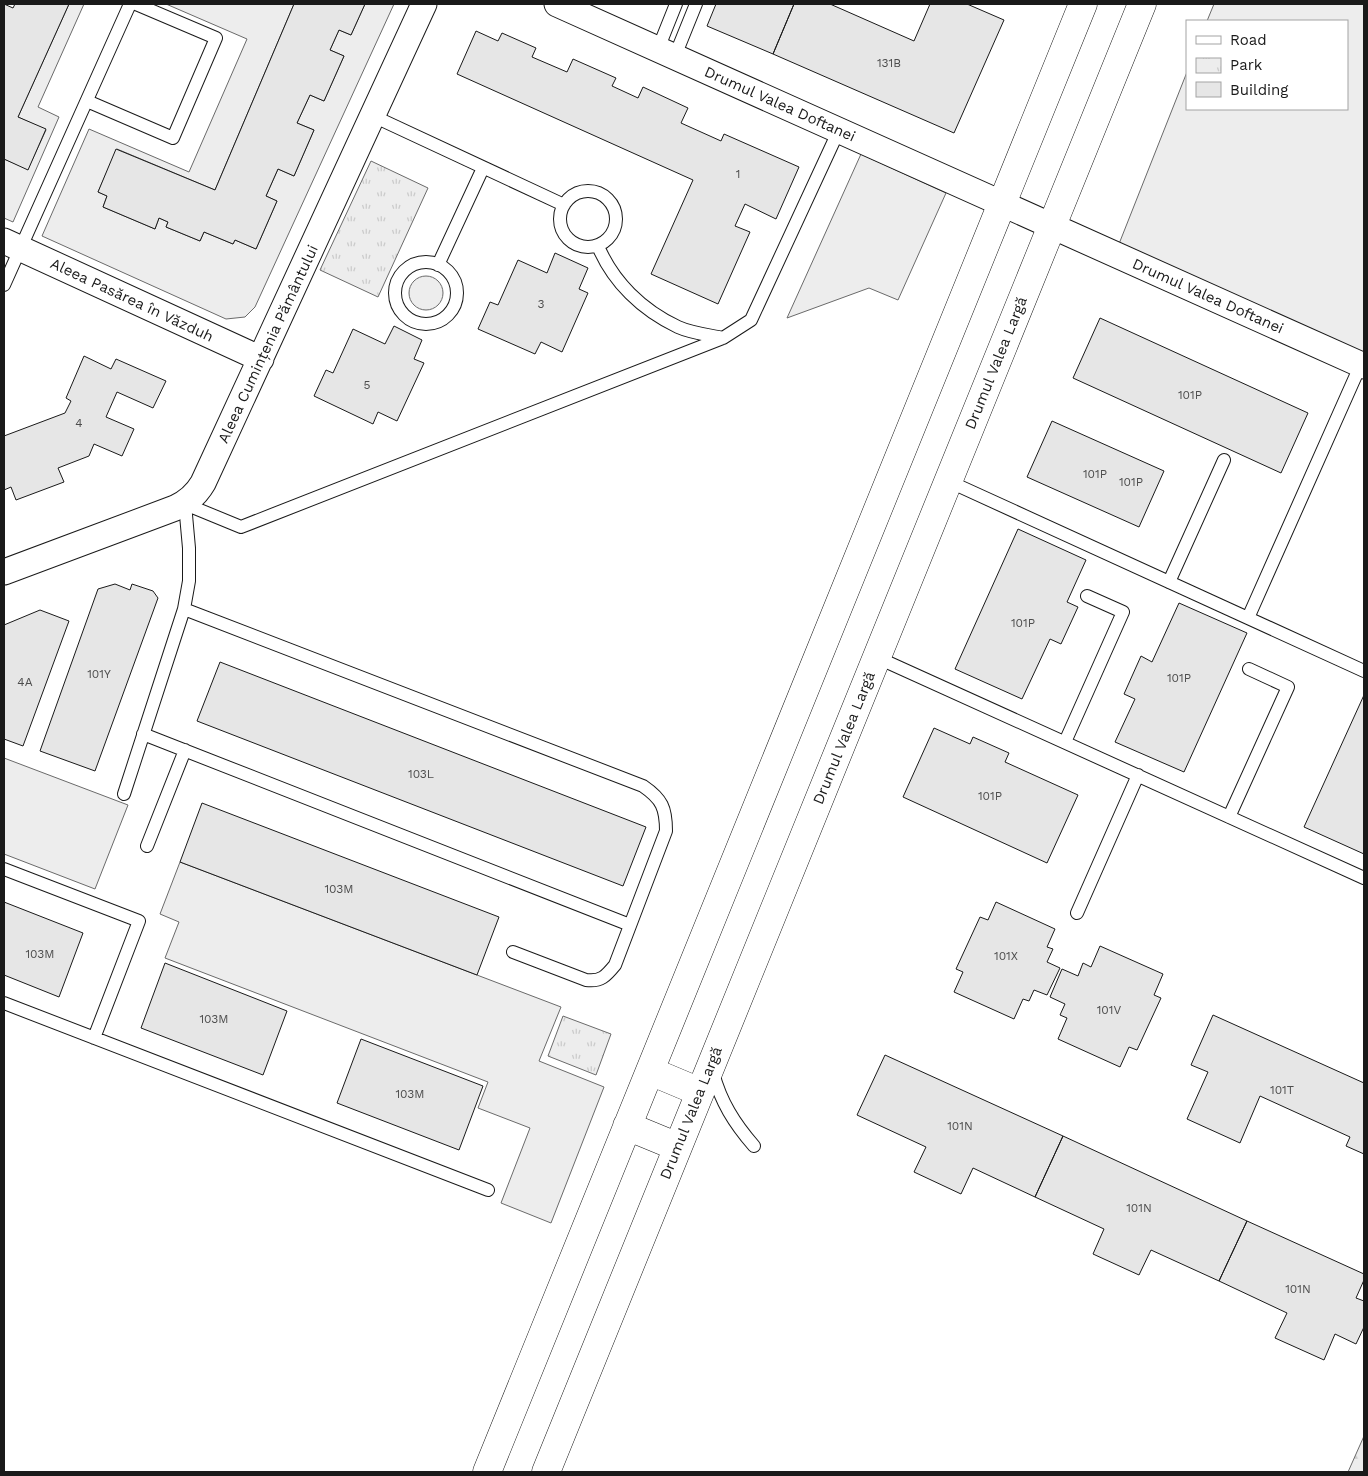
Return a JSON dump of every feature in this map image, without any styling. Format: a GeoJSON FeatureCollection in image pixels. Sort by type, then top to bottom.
{"type":"FeatureCollection","features":[{"type":"Feature","properties":{"kind":"main road"},"geometry":{"type":"LineString","coordinates":[[487,1472],[1083,4]]}},
{"type":"Feature","properties":{"kind":"main road","name":"Drumul Valea Largă"},"geometry":{"type":"LineString","coordinates":[[546,1472],[1142,4]]}},
{"type":"Feature","properties":{"kind":"main road"},"geometry":{"type":"LineString","coordinates":[[650,1071],[700,1092]]}},
{"type":"Feature","properties":{"kind":"main road"},"geometry":{"type":"LineString","coordinates":[[627,1126],[678,1147]]}},
{"type":"Feature","properties":{"kind":"street","name":"Aleea Cumințenia Pământului"},"geometry":{"type":"LineString","coordinates":[[4,572],[185,504],[196,495],[261,359],[424,4]]}},
{"type":"Feature","properties":{"kind":"street","name":"Drumul Valea Doftanei"},"geometry":{"type":"LineString","coordinates":[[557,4],[1362,365]]}},
{"type":"Feature","properties":{"kind":"street","name":"Aleea Pasărea în Văzduh"},"geometry":{"type":"LineString","coordinates":[[12,244],[261,359]]}},
{"type":"Feature","properties":{"kind":"lane"},"geometry":{"type":"LineString","coordinates":[[4,285],[12,244],[87,101],[130,4]]}},
{"type":"Feature","properties":{"kind":"lane"},"geometry":{"type":"LineString","coordinates":[[87,101],[173,138],[216,38],[136,4]]}},
{"type":"Feature","properties":{"kind":"lane"},"geometry":{"type":"LineString","coordinates":[[666,53],[676,4]]}},
{"type":"Feature","properties":{"kind":"lane"},"geometry":{"type":"LineString","coordinates":[[666,53],[696,4]]}},
{"type":"Feature","properties":{"kind":"lane"},"geometry":{"type":"LineString","coordinates":[[373,116],[564,205]]}},
{"type":"Feature","properties":{"kind":"lane"},"geometry":{"type":"LineString","coordinates":[[124,794],[184,609],[189,581],[189,548],[185,504],[241,527],[723,338],[751,320],[839,130]]}},
{"type":"Feature","properties":{"kind":"lane"},"geometry":{"type":"LineString","coordinates":[[438,265],[483,168]]}},
{"type":"Feature","properties":{"kind":"lane"},"geometry":{"type":"LineString","coordinates":[[594,192],[609,201],[614,209],[616,217],[612,234],[598,246],[590,248],[581,247],[566,238],[562,230],[560,213],[569,198],[577,194],[594,192]]}},
{"type":"Feature","properties":{"kind":"lane"},"geometry":{"type":"LineString","coordinates":[[598,246],[605,262],[619,282],[638,301],[658,316],[679,328],[723,338]]}},
{"type":"Feature","properties":{"kind":"lane"},"geometry":{"type":"LineString","coordinates":[[428,262],[438,265],[447,270],[453,278],[457,298],[447,316],[439,322],[419,323],[410,319],[402,312],[395,294],[397,284],[402,274],[409,268],[428,262]]}},
{"type":"Feature","properties":{"kind":"lane"},"geometry":{"type":"LineString","coordinates":[[1248,618],[1362,365]]}},
{"type":"Feature","properties":{"kind":"lane"},"geometry":{"type":"LineString","coordinates":[[1169,582],[1224,460]]}},
{"type":"Feature","properties":{"kind":"lane"},"geometry":{"type":"LineString","coordinates":[[948,481],[1364,671]]}},
{"type":"Feature","properties":{"kind":"lane"},"geometry":{"type":"LineString","coordinates":[[1065,742],[1123,612],[1087,596]]}},
{"type":"Feature","properties":{"kind":"lane"},"geometry":{"type":"LineString","coordinates":[[184,609],[643,786],[654,794],[663,805],[666,831],[616,965],[606,977],[597,981],[575,976],[513,952]]}},
{"type":"Feature","properties":{"kind":"lane"},"geometry":{"type":"LineString","coordinates":[[876,657],[1364,878]]}},
{"type":"Feature","properties":{"kind":"lane"},"geometry":{"type":"LineString","coordinates":[[1229,817],[1288,687],[1249,670]]}},
{"type":"Feature","properties":{"kind":"lane"},"geometry":{"type":"LineString","coordinates":[[143,734],[630,925]]}},
{"type":"Feature","properties":{"kind":"lane"},"geometry":{"type":"LineString","coordinates":[[147,846],[185,750]]}},
{"type":"Feature","properties":{"kind":"lane"},"geometry":{"type":"LineString","coordinates":[[1078,913],[1138,775]]}},
{"type":"Feature","properties":{"kind":"lane"},"geometry":{"type":"LineString","coordinates":[[4,869],[139,921],[94,1038]]}},
{"type":"Feature","properties":{"kind":"lane"},"geometry":{"type":"LineString","coordinates":[[4,1003],[488,1190]]}},
{"type":"Feature","properties":{"kind":"lane"},"geometry":{"type":"LineString","coordinates":[[711,1066],[723,1102],[737,1126],[754,1146]]}},
{"type":"Feature","properties":{"kind":"shaded area"},"geometry":{"type":"Polygon","coordinates":[[[69,4],[84,4],[38,107],[59,117],[13,222],[4,218],[4,159],[28,169],[46,130],[18,117],[69,4]]]}},
{"type":"Feature","properties":{"kind":"shaded area"},"geometry":{"type":"Polygon","coordinates":[[[166,4],[294,4],[215,190],[117,149],[98,192],[107,196],[103,207],[155,229],[159,218],[168,222],[166,227],[200,241],[204,232],[233,244],[235,240],[256,249],[277,201],[266,196],[278,169],[294,176],[314,130],[297,123],[310,95],[324,101],[344,56],[330,50],[339,30],[351,35],[365,4],[394,4],[255,307],[245,317],[226,319],[42,236],[89,129],[189,172],[247,39],[166,4]]]}},
{"type":"Feature","properties":{"kind":"shaded area"},"geometry":{"type":"Polygon","coordinates":[[[1214,4],[1364,4],[1364,371],[1115,254],[1186,75],[1186,110],[1348,110],[1348,20],[1207,20],[1214,4]]]}},
{"type":"Feature","properties":{"kind":"shaded area"},"geometry":{"type":"Polygon","coordinates":[[[861,154],[946,193],[898,300],[869,288],[787,318],[861,154]]]}},
{"type":"Feature","properties":{"kind":"shaded area"},"geometry":{"type":"Polygon","coordinates":[[[426,276],[433,277],[438,281],[442,286],[442,300],[438,305],[433,309],[426,310],[419,309],[414,305],[410,300],[409,293],[410,286],[414,281],[419,277],[426,276]]]}},
{"type":"Feature","properties":{"kind":"shaded area"},"geometry":{"type":"Polygon","coordinates":[[[4,758],[128,805],[95,889],[4,854],[4,758]]]}},
{"type":"Feature","properties":{"kind":"shaded area"},"geometry":{"type":"Polygon","coordinates":[[[180,862],[561,1007],[539,1061],[604,1087],[551,1223],[501,1203],[530,1128],[478,1108],[488,1082],[165,958],[179,922],[160,914],[180,862]]]}},
{"type":"Feature","properties":{"kind":"green space"},"geometry":{"type":"Polygon","coordinates":[[[371,161],[428,188],[378,297],[320,270],[371,161]]]}},
{"type":"Feature","properties":{"kind":"green space"},"geometry":{"type":"Polygon","coordinates":[[[563,1016],[611,1034],[596,1075],[548,1056],[563,1016]]]}},
{"type":"Feature","properties":{"kind":"green space"},"geometry":{"type":"Polygon","coordinates":[[[1364,1436],[1364,1472],[1348,1472],[1364,1436]]]}},
{"type":"Feature","properties":{"kind":"building"},"geometry":{"type":"Polygon","coordinates":[[[4,4],[13,8],[15,4],[69,4],[18,117],[46,129],[28,170],[4,159],[4,4]]]}},
{"type":"Feature","properties":{"kind":"building"},"geometry":{"type":"Polygon","coordinates":[[[294,4],[365,4],[351,35],[339,30],[330,50],[344,56],[324,101],[310,95],[297,123],[314,130],[294,176],[278,169],[266,196],[277,201],[256,249],[235,240],[233,244],[204,232],[200,241],[166,227],[168,222],[159,218],[155,229],[103,207],[107,196],[98,192],[116,149],[215,190],[294,4]]]}},
{"type":"Feature","properties":{"kind":"building"},"geometry":{"type":"Polygon","coordinates":[[[716,4],[794,4],[773,54],[707,26],[716,4]]]}},
{"type":"Feature","properties":{"kind":"building"},"geometry":{"type":"Polygon","coordinates":[[[794,4],[830,4],[914,41],[930,4],[967,4],[1004,20],[954,133],[773,54],[794,4]]]}},
{"type":"Feature","properties":{"kind":"building"},"geometry":{"type":"Polygon","coordinates":[[[476,31],[498,41],[502,33],[536,48],[532,57],[567,72],[573,59],[616,78],[612,86],[638,98],[643,87],[688,108],[681,123],[721,141],[724,134],[799,167],[776,219],[745,204],[735,226],[750,232],[718,304],[651,274],[693,180],[457,74],[476,31]]]}},
{"type":"Feature","properties":{"kind":"building"},"geometry":{"type":"Polygon","coordinates":[[[555,253],[588,268],[579,289],[588,293],[562,352],[541,342],[535,354],[478,329],[490,302],[498,305],[518,260],[547,273],[555,253]]]}},
{"type":"Feature","properties":{"kind":"building"},"geometry":{"type":"Polygon","coordinates":[[[1100,318],[1308,413],[1281,473],[1073,378],[1100,318]]]}},
{"type":"Feature","properties":{"kind":"building"},"geometry":{"type":"Polygon","coordinates":[[[394,326],[422,340],[414,359],[424,363],[397,421],[378,412],[373,424],[314,396],[326,370],[333,373],[353,329],[385,344],[394,326]]]}},
{"type":"Feature","properties":{"kind":"building"},"geometry":{"type":"Polygon","coordinates":[[[84,356],[111,369],[116,359],[166,381],[153,408],[117,392],[106,417],[134,429],[122,456],[94,444],[89,456],[58,468],[64,482],[16,500],[11,487],[4,490],[4,436],[65,413],[71,401],[66,398],[84,356]]]}},
{"type":"Feature","properties":{"kind":"building"},"geometry":{"type":"Polygon","coordinates":[[[1052,421],[1164,471],[1139,527],[1027,477],[1052,421]]]}},
{"type":"Feature","properties":{"kind":"building"},"geometry":{"type":"Polygon","coordinates":[[[1018,529],[1086,560],[1067,602],[1078,607],[1061,644],[1050,639],[1022,699],[955,669],[1018,529]]]}},
{"type":"Feature","properties":{"kind":"building"},"geometry":{"type":"Polygon","coordinates":[[[115,584],[130,590],[132,584],[153,591],[158,598],[95,771],[40,751],[98,589],[115,584]]]}},
{"type":"Feature","properties":{"kind":"building"},"geometry":{"type":"Polygon","coordinates":[[[1179,603],[1247,633],[1184,772],[1115,742],[1135,699],[1124,694],[1141,656],[1152,662],[1179,603]]]}},
{"type":"Feature","properties":{"kind":"building"},"geometry":{"type":"Polygon","coordinates":[[[40,610],[69,621],[23,746],[4,739],[4,625],[40,610]]]}},
{"type":"Feature","properties":{"kind":"building"},"geometry":{"type":"Polygon","coordinates":[[[220,662],[646,827],[623,886],[197,721],[220,662]]]}},
{"type":"Feature","properties":{"kind":"building"},"geometry":{"type":"Polygon","coordinates":[[[1364,695],[1364,854],[1304,827],[1364,695]]]}},
{"type":"Feature","properties":{"kind":"building"},"geometry":{"type":"Polygon","coordinates":[[[934,728],[970,744],[973,737],[1009,753],[1005,762],[1078,795],[1047,863],[903,797],[934,728]]]}},
{"type":"Feature","properties":{"kind":"building"},"geometry":{"type":"Polygon","coordinates":[[[202,803],[499,917],[477,975],[180,862],[202,803]]]}},
{"type":"Feature","properties":{"kind":"building"},"geometry":{"type":"Polygon","coordinates":[[[4,902],[83,933],[59,997],[4,975],[4,902]]]}},
{"type":"Feature","properties":{"kind":"building"},"geometry":{"type":"Polygon","coordinates":[[[996,902],[1055,929],[1047,947],[1053,949],[1047,962],[1060,968],[1047,995],[1034,990],[1029,1001],[1023,999],[1014,1019],[954,992],[963,972],[956,969],[980,917],[988,920],[996,902]]]}},
{"type":"Feature","properties":{"kind":"building"},"geometry":{"type":"Polygon","coordinates":[[[1100,946],[1163,974],[1154,995],[1161,998],[1137,1050],[1129,1047],[1120,1067],[1058,1039],[1067,1018],[1060,1015],[1065,1004],[1050,997],[1062,969],[1078,976],[1083,963],[1091,967],[1100,946]]]}},
{"type":"Feature","properties":{"kind":"building"},"geometry":{"type":"Polygon","coordinates":[[[165,963],[287,1011],[263,1075],[141,1028],[165,963]]]}},
{"type":"Feature","properties":{"kind":"building"},"geometry":{"type":"Polygon","coordinates":[[[1213,1015],[1364,1083],[1364,1154],[1346,1146],[1350,1137],[1260,1096],[1240,1143],[1187,1119],[1208,1072],[1191,1065],[1213,1015]]]}},
{"type":"Feature","properties":{"kind":"building"},"geometry":{"type":"Polygon","coordinates":[[[361,1039],[483,1086],[459,1150],[337,1103],[361,1039]]]}},
{"type":"Feature","properties":{"kind":"building"},"geometry":{"type":"Polygon","coordinates":[[[885,1055],[1063,1136],[1035,1197],[973,1168],[961,1194],[914,1172],[926,1147],[857,1115],[885,1055]]]}},
{"type":"Feature","properties":{"kind":"building"},"geometry":{"type":"Polygon","coordinates":[[[1063,1136],[1247,1221],[1219,1281],[1151,1250],[1139,1275],[1093,1254],[1104,1229],[1035,1197],[1063,1136]]]}},
{"type":"Feature","properties":{"kind":"building"},"geometry":{"type":"Polygon","coordinates":[[[1247,1221],[1364,1274],[1364,1280],[1356,1298],[1364,1301],[1364,1327],[1356,1344],[1335,1334],[1324,1360],[1275,1338],[1287,1313],[1219,1281],[1247,1221]]]}}]}
